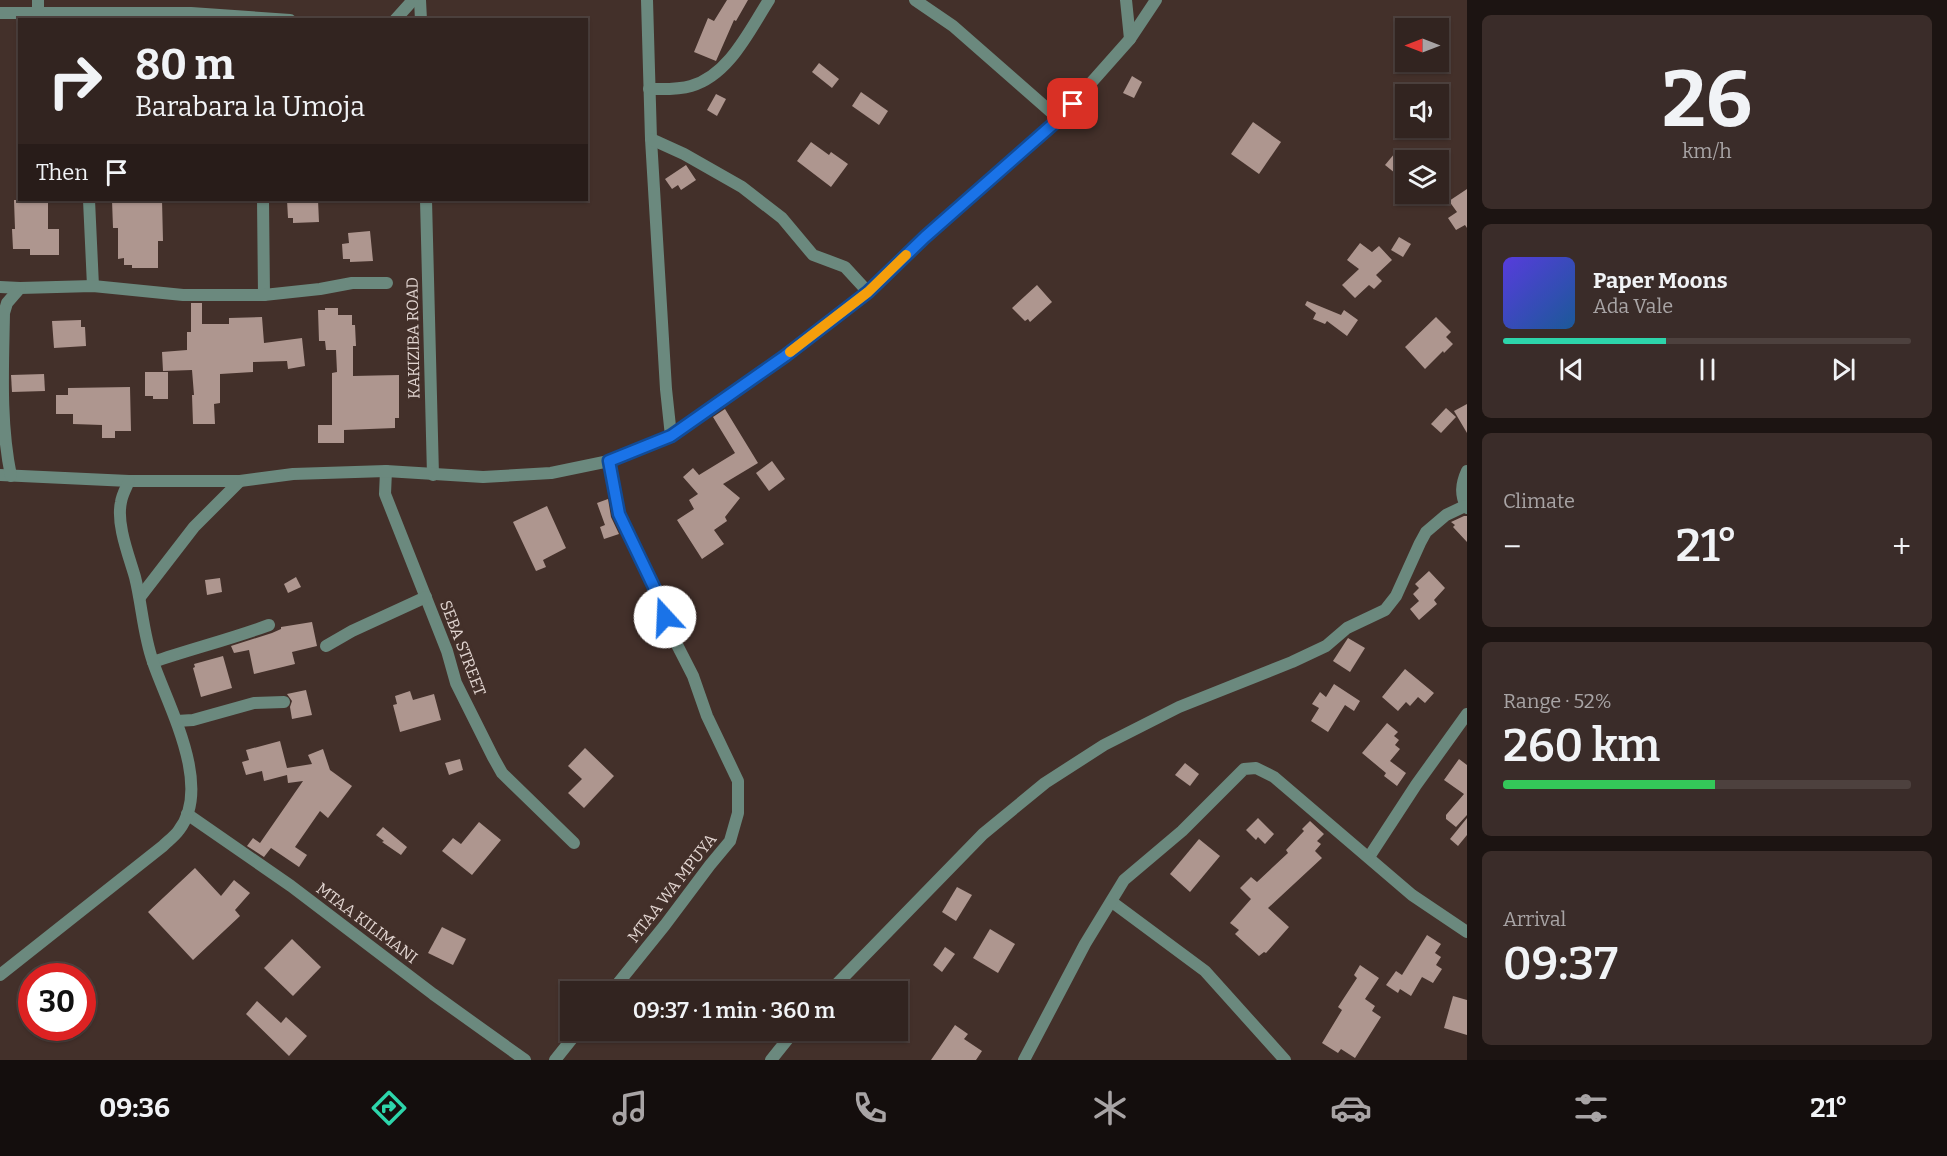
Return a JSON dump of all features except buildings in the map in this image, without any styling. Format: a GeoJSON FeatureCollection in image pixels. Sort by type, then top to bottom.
{"type":"FeatureCollection","features":[{"type":"Feature","properties":{"kind":"street"},"geometry":{"type":"LineString","coordinates":[[38,0],[38,14]]}},
{"type":"Feature","properties":{"kind":"street"},"geometry":{"type":"LineString","coordinates":[[397,18],[413,0]]}},
{"type":"Feature","properties":{"kind":"street"},"geometry":{"type":"LineString","coordinates":[[420,0],[421,18]]}},
{"type":"Feature","properties":{"kind":"street"},"geometry":{"type":"LineString","coordinates":[[647,0],[651,139],[666,389],[671,436]]}},
{"type":"Feature","properties":{"kind":"street"},"geometry":{"type":"LineString","coordinates":[[649,89],[690,87],[704,81],[731,60],[769,0]]}},
{"type":"Feature","properties":{"kind":"street"},"geometry":{"type":"LineString","coordinates":[[915,0],[953,26],[1059,119]]}},
{"type":"Feature","properties":{"kind":"street"},"geometry":{"type":"LineString","coordinates":[[1126,0],[1130,39]]}},
{"type":"Feature","properties":{"kind":"street"},"geometry":{"type":"LineString","coordinates":[[20,288],[7,303],[4,313],[2,413],[6,475],[129,481],[240,481],[293,474],[386,471],[483,477],[550,473],[609,461],[671,436],[769,368],[868,292],[925,237],[1059,119],[1130,39],[1156,0]]}},
{"type":"Feature","properties":{"kind":"street"},"geometry":{"type":"LineString","coordinates":[[0,13],[80,17],[191,13],[248,18]]}},
{"type":"Feature","properties":{"kind":"street"},"geometry":{"type":"LineString","coordinates":[[651,139],[684,154],[742,187],[782,218],[813,255],[844,267],[868,292]]}},
{"type":"Feature","properties":{"kind":"street"},"geometry":{"type":"LineString","coordinates":[[89,201],[93,286]]}},
{"type":"Feature","properties":{"kind":"street"},"geometry":{"type":"LineString","coordinates":[[263,201],[264,295]]}},
{"type":"Feature","properties":{"kind":"street","name":"KAKIZIBA ROAD"},"geometry":{"type":"LineString","coordinates":[[426,201],[433,475]]}},
{"type":"Feature","properties":{"kind":"street"},"geometry":{"type":"LineString","coordinates":[[0,287],[93,286],[183,295],[264,295],[320,290],[352,283],[387,283]]}},
{"type":"Feature","properties":{"kind":"street","name":"MTAA WA MPUYA"},"geometry":{"type":"LineString","coordinates":[[609,461],[619,514],[654,587],[670,631],[693,676],[707,716],[738,781],[738,813],[730,841],[620,981]]}},
{"type":"Feature","properties":{"kind":"street","name":"SEBA STREET"},"geometry":{"type":"LineString","coordinates":[[386,471],[385,494],[447,651],[456,682],[502,773],[574,843]]}},
{"type":"Feature","properties":{"kind":"street"},"geometry":{"type":"LineString","coordinates":[[839,981],[983,834],[1045,783],[1104,745],[1179,707],[1326,646],[1347,628],[1385,610],[1396,596],[1426,532],[1446,515],[1466,507],[1462,489],[1467,471]]}},
{"type":"Feature","properties":{"kind":"street"},"geometry":{"type":"LineString","coordinates":[[2,970],[163,846],[180,830],[187,814],[191,797],[189,761],[177,721],[153,662],[144,628],[140,597],[119,517],[121,501],[129,481]]}},
{"type":"Feature","properties":{"kind":"street"},"geometry":{"type":"LineString","coordinates":[[140,597],[194,527],[240,481]]}},
{"type":"Feature","properties":{"kind":"street"},"geometry":{"type":"LineString","coordinates":[[326,646],[352,631],[426,597]]}},
{"type":"Feature","properties":{"kind":"street"},"geometry":{"type":"LineString","coordinates":[[153,662],[269,625]]}},
{"type":"Feature","properties":{"kind":"street"},"geometry":{"type":"LineString","coordinates":[[177,721],[192,720],[254,702],[284,702]]}},
{"type":"Feature","properties":{"kind":"street"},"geometry":{"type":"LineString","coordinates":[[1369,857],[1416,785],[1467,714]]}},
{"type":"Feature","properties":{"kind":"street"},"geometry":{"type":"LineString","coordinates":[[1024,1060],[1085,944],[1124,880],[1182,831],[1238,773],[1250,768],[1260,769],[1274,777],[1412,895],[1467,932]]}},
{"type":"Feature","properties":{"kind":"street","name":"MTAA KILIMANI"},"geometry":{"type":"LineString","coordinates":[[187,814],[291,886],[433,994],[525,1060]]}},
{"type":"Feature","properties":{"kind":"street"},"geometry":{"type":"LineString","coordinates":[[1112,902],[1205,971],[1285,1060]]}},
{"type":"Feature","properties":{"kind":"street"},"geometry":{"type":"LineString","coordinates":[[555,1060],[570,1041]]}},
{"type":"Feature","properties":{"kind":"street"},"geometry":{"type":"LineString","coordinates":[[771,1060],[786,1041]]}},
{"type":"Feature","properties":{"kind":"slow traffic"},"geometry":{"type":"LineString","coordinates":[[790,352],[868,292],[906,255]]}},
{"type":"Feature","properties":{"kind":"route"},"geometry":{"type":"LineString","coordinates":[[665,617],[654,587],[619,514],[609,461],[671,436],[769,368],[868,292],[925,237],[1073,104]]}}]}
